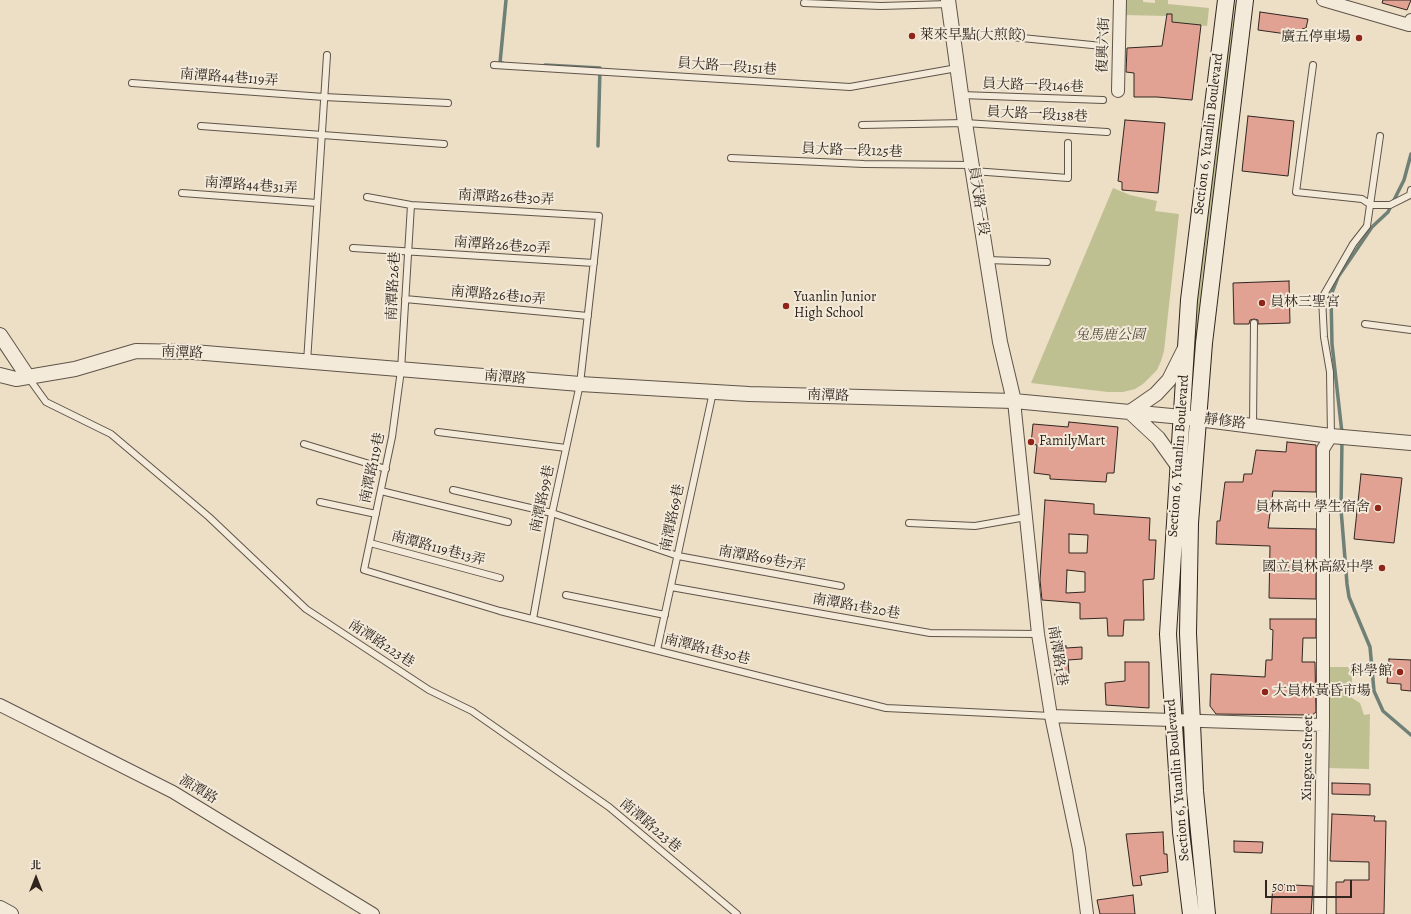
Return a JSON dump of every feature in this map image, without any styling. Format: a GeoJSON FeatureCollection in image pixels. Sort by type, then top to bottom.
{"type":"FeatureCollection","features":[{"type":"Feature","properties":{"kind":"main road","name":"Section 6, Yuanlin Boulevard"},"geometry":{"type":"LineString","coordinates":[[1191,914],[1181,832],[1168,634],[1186,343],[1194,256],[1226,0]]}},
{"type":"Feature","properties":{"kind":"main road","name":"Section 6, Yuanlin Boulevard"},"geometry":{"type":"LineString","coordinates":[[1206,914],[1195,791],[1188,633],[1190,523],[1200,419],[1204,343],[1245,0]]}},
{"type":"Feature","properties":{"kind":"street","name":"復興六街"},"geometry":{"type":"LineString","coordinates":[[1118,91],[1120,0]]}},
{"type":"Feature","properties":{"kind":"street"},"geometry":{"type":"LineString","coordinates":[[1323,0],[1355,4],[1410,22]]}},
{"type":"Feature","properties":{"kind":"street","name":"員大路一段"},"geometry":{"type":"LineString","coordinates":[[949,2],[965,123],[1000,342],[1014,401]]}},
{"type":"Feature","properties":{"kind":"street"},"geometry":{"type":"LineString","coordinates":[[0,335],[28,377]]}},
{"type":"Feature","properties":{"kind":"street"},"geometry":{"type":"LineString","coordinates":[[1178,466],[1158,438],[1130,412],[1156,394],[1169,380],[1178,365],[1186,343]]}},
{"type":"Feature","properties":{"kind":"street","name":"南潭路"},"geometry":{"type":"LineString","coordinates":[[0,375],[16,379],[76,369],[136,352],[193,352],[580,384],[713,392],[1014,401]]}},
{"type":"Feature","properties":{"kind":"street","name":"靜修路"},"geometry":{"type":"LineString","coordinates":[[1014,401],[1182,417],[1331,436],[1411,443]]}},
{"type":"Feature","properties":{"kind":"street","name":"南潭路1巷"},"geometry":{"type":"LineString","coordinates":[[1014,401],[1038,634],[1052,716],[1080,849],[1087,914]]}},
{"type":"Feature","properties":{"kind":"street","name":"Xingxue Street"},"geometry":{"type":"LineString","coordinates":[[1320,914],[1324,725],[1324,449],[1331,436]]}},
{"type":"Feature","properties":{"kind":"street","name":"源潭路"},"geometry":{"type":"LineString","coordinates":[[0,705],[174,792],[373,914]]}},
{"type":"Feature","properties":{"kind":"street"},"geometry":{"type":"LineString","coordinates":[[1052,716],[1324,725]]}},
{"type":"Feature","properties":{"kind":"street"},"geometry":{"type":"LineString","coordinates":[[0,908],[11,914]]}},
{"type":"Feature","properties":{"kind":"lane"},"geometry":{"type":"LineString","coordinates":[[804,4],[881,6],[949,2]]}},
{"type":"Feature","properties":{"kind":"lane"},"geometry":{"type":"LineString","coordinates":[[952,30],[1102,46]]}},
{"type":"Feature","properties":{"kind":"lane"},"geometry":{"type":"LineString","coordinates":[[307,362],[327,56]]}},
{"type":"Feature","properties":{"kind":"lane","name":"員大路一段151巷"},"geometry":{"type":"LineString","coordinates":[[494,65],[850,87],[958,68]]}},
{"type":"Feature","properties":{"kind":"lane"},"geometry":{"type":"LineString","coordinates":[[1313,65],[1296,192],[1362,199],[1371,204],[1390,205],[1410,195],[1411,190]]}},
{"type":"Feature","properties":{"kind":"lane","name":"南潭路44巷119弄"},"geometry":{"type":"LineString","coordinates":[[132,83],[324,98],[448,103]]}},
{"type":"Feature","properties":{"kind":"lane","name":"員大路一段146巷"},"geometry":{"type":"LineString","coordinates":[[961,95],[1103,100]]}},
{"type":"Feature","properties":{"kind":"lane","name":"員大路一段138巷"},"geometry":{"type":"LineString","coordinates":[[862,124],[965,123],[1107,132]]}},
{"type":"Feature","properties":{"kind":"lane"},"geometry":{"type":"LineString","coordinates":[[201,126],[444,144]]}},
{"type":"Feature","properties":{"kind":"lane"},"geometry":{"type":"LineString","coordinates":[[1331,436],[1330,372],[1324,336],[1322,298],[1354,244],[1367,226],[1380,136]]}},
{"type":"Feature","properties":{"kind":"lane","name":"員大路一段125巷"},"geometry":{"type":"LineString","coordinates":[[731,158],[972,168],[1068,178],[1068,143]]}},
{"type":"Feature","properties":{"kind":"lane","name":"南潭路44巷31弄"},"geometry":{"type":"LineString","coordinates":[[182,193],[317,203]]}},
{"type":"Feature","properties":{"kind":"lane","name":"南潭路26巷30弄"},"geometry":{"type":"LineString","coordinates":[[367,197],[411,204],[599,216]]}},
{"type":"Feature","properties":{"kind":"lane","name":"南潭路26巷"},"geometry":{"type":"LineString","coordinates":[[401,370],[411,204]]}},
{"type":"Feature","properties":{"kind":"lane","name":"南潭路99巷"},"geometry":{"type":"LineString","coordinates":[[533,619],[552,513],[580,384],[599,216]]}},
{"type":"Feature","properties":{"kind":"lane","name":"南潭路26巷20弄"},"geometry":{"type":"LineString","coordinates":[[353,248],[594,263]]}},
{"type":"Feature","properties":{"kind":"lane"},"geometry":{"type":"LineString","coordinates":[[987,260],[1047,262]]}},
{"type":"Feature","properties":{"kind":"lane","name":"南潭路26巷10弄"},"geometry":{"type":"LineString","coordinates":[[405,299],[588,316]]}},
{"type":"Feature","properties":{"kind":"lane"},"geometry":{"type":"LineString","coordinates":[[1253,426],[1254,323]]}},
{"type":"Feature","properties":{"kind":"lane"},"geometry":{"type":"LineString","coordinates":[[1365,324],[1411,330]]}},
{"type":"Feature","properties":{"kind":"lane","name":"南潭路119巷"},"geometry":{"type":"LineString","coordinates":[[364,570],[392,437],[401,370]]}},
{"type":"Feature","properties":{"kind":"lane","name":"南潭路223巷"},"geometry":{"type":"LineString","coordinates":[[28,377],[46,402],[111,434],[209,517],[306,609],[429,690],[472,711],[609,807],[737,914]]}},
{"type":"Feature","properties":{"kind":"lane","name":"南潭路69巷"},"geometry":{"type":"LineString","coordinates":[[657,650],[713,392]]}},
{"type":"Feature","properties":{"kind":"lane"},"geometry":{"type":"LineString","coordinates":[[438,432],[566,448]]}},
{"type":"Feature","properties":{"kind":"lane"},"geometry":{"type":"LineString","coordinates":[[304,444],[386,469]]}},
{"type":"Feature","properties":{"kind":"lane","name":"南潭路69巷7弄"},"geometry":{"type":"LineString","coordinates":[[453,490],[552,513],[678,556],[842,586]]}},
{"type":"Feature","properties":{"kind":"lane"},"geometry":{"type":"LineString","coordinates":[[381,491],[508,522]]}},
{"type":"Feature","properties":{"kind":"lane"},"geometry":{"type":"LineString","coordinates":[[320,502],[376,514]]}},
{"type":"Feature","properties":{"kind":"lane"},"geometry":{"type":"LineString","coordinates":[[909,523],[975,526],[1026,517]]}},
{"type":"Feature","properties":{"kind":"lane","name":"南潭路119巷13弄"},"geometry":{"type":"LineString","coordinates":[[370,543],[500,578]]}},
{"type":"Feature","properties":{"kind":"lane","name":"南潭路1巷30巷"},"geometry":{"type":"LineString","coordinates":[[364,570],[533,619],[886,708],[1052,716]]}},
{"type":"Feature","properties":{"kind":"lane","name":"南潭路1巷20巷"},"geometry":{"type":"LineString","coordinates":[[671,586],[930,633],[1038,634]]}},
{"type":"Feature","properties":{"kind":"lane"},"geometry":{"type":"LineString","coordinates":[[566,595],[665,615]]}},
{"type":"Feature","properties":{"kind":"green space"},"geometry":{"type":"Polygon","coordinates":[[[1125,0],[1143,0],[1143,2],[1155,3],[1155,0],[1168,0],[1168,4],[1209,8],[1207,26],[1167,21],[1167,16],[1124,15],[1125,0]]]}},
{"type":"Feature","properties":{"kind":"green space"},"geometry":{"type":"Polygon","coordinates":[[[1235,0],[1228,78],[1202,281],[1198,376],[1194,389],[1197,287],[1233,1],[1235,0]]]}},
{"type":"Feature","properties":{"kind":"green space","name":"兔馬鹿公園"},"geometry":{"type":"Polygon","coordinates":[[[1113,188],[1130,195],[1157,201],[1155,211],[1179,214],[1164,351],[1161,361],[1157,370],[1143,384],[1135,389],[1123,392],[1108,392],[1031,383],[1113,188]]]}},
{"type":"Feature","properties":{"kind":"green space"},"geometry":{"type":"Polygon","coordinates":[[[1329,667],[1352,667],[1352,698],[1360,703],[1364,715],[1370,714],[1369,769],[1326,768],[1329,667]]]}},
{"type":"Feature","properties":{"kind":"building"},"geometry":{"type":"Polygon","coordinates":[[[1383,0],[1411,0],[1407,10],[1382,3],[1383,0]]]}},
{"type":"Feature","properties":{"kind":"building"},"geometry":{"type":"Polygon","coordinates":[[[1260,12],[1308,19],[1306,28],[1302,29],[1301,36],[1258,30],[1260,12]]]}},
{"type":"Feature","properties":{"kind":"building"},"geometry":{"type":"Polygon","coordinates":[[[1167,14],[1172,14],[1172,22],[1201,25],[1192,100],[1134,97],[1134,73],[1126,72],[1127,48],[1162,46],[1167,14]]]}},
{"type":"Feature","properties":{"kind":"building"},"geometry":{"type":"Polygon","coordinates":[[[1248,116],[1294,121],[1288,176],[1242,171],[1248,116]]]}},
{"type":"Feature","properties":{"kind":"building"},"geometry":{"type":"Polygon","coordinates":[[[1125,120],[1165,123],[1158,193],[1122,190],[1122,182],[1118,181],[1125,120]]]}},
{"type":"Feature","properties":{"kind":"building","name":"員林三聖宮"},"geometry":{"type":"Polygon","coordinates":[[[1289,281],[1290,323],[1258,324],[1258,320],[1254,319],[1250,320],[1249,324],[1234,324],[1233,283],[1289,281]]]}},
{"type":"Feature","properties":{"kind":"building"},"geometry":{"type":"Polygon","coordinates":[[[1069,422],[1118,427],[1114,473],[1107,473],[1106,482],[1050,479],[1050,475],[1034,473],[1037,445],[1031,444],[1033,424],[1068,427],[1069,422]]]}},
{"type":"Feature","properties":{"kind":"building"},"geometry":{"type":"Polygon","coordinates":[[[1287,442],[1316,445],[1316,492],[1273,491],[1268,528],[1316,529],[1316,599],[1269,598],[1270,546],[1216,544],[1217,521],[1220,521],[1225,482],[1243,482],[1244,474],[1252,474],[1256,450],[1286,452],[1287,442]]]}},
{"type":"Feature","properties":{"kind":"building","name":"員林高中 學生宿舍"},"geometry":{"type":"Polygon","coordinates":[[[1361,474],[1402,478],[1394,543],[1354,539],[1361,474]]]}},
{"type":"Feature","properties":{"kind":"building"},"geometry":{"type":"Polygon","coordinates":[[[1045,500],[1094,504],[1094,514],[1150,518],[1149,540],[1156,540],[1154,579],[1143,580],[1144,620],[1124,620],[1123,636],[1108,636],[1107,618],[1080,619],[1080,603],[1042,600],[1040,580],[1045,500]],[[1069,534],[1069,553],[1087,553],[1088,535],[1069,534]],[[1067,570],[1066,593],[1085,592],[1085,572],[1067,570]]]}},
{"type":"Feature","properties":{"kind":"building","name":"大員林黃昏市場"},"geometry":{"type":"Polygon","coordinates":[[[1270,619],[1316,619],[1316,638],[1303,638],[1302,662],[1315,662],[1316,712],[1312,715],[1216,714],[1210,706],[1211,674],[1265,677],[1266,660],[1272,660],[1273,630],[1270,629],[1270,619]]]}},
{"type":"Feature","properties":{"kind":"building"},"geometry":{"type":"Polygon","coordinates":[[[1066,646],[1066,648],[1082,647],[1082,659],[1068,660],[1069,674],[1055,676],[1052,647],[1066,646]]]}},
{"type":"Feature","properties":{"kind":"building","name":"科學館"},"geometry":{"type":"Polygon","coordinates":[[[1389,659],[1411,660],[1411,691],[1401,690],[1401,684],[1387,683],[1389,659]]]}},
{"type":"Feature","properties":{"kind":"building"},"geometry":{"type":"Polygon","coordinates":[[[1125,662],[1149,662],[1149,708],[1106,705],[1105,683],[1125,681],[1125,662]]]}},
{"type":"Feature","properties":{"kind":"building"},"geometry":{"type":"Polygon","coordinates":[[[1332,783],[1370,784],[1370,795],[1332,794],[1332,783]]]}},
{"type":"Feature","properties":{"kind":"building"},"geometry":{"type":"Polygon","coordinates":[[[1332,814],[1375,816],[1374,821],[1386,821],[1384,914],[1336,914],[1336,882],[1344,882],[1344,880],[1369,880],[1369,862],[1330,861],[1332,814]]]}},
{"type":"Feature","properties":{"kind":"building"},"geometry":{"type":"Polygon","coordinates":[[[1163,832],[1164,854],[1167,854],[1168,872],[1140,876],[1142,885],[1133,886],[1126,834],[1163,832]]]}},
{"type":"Feature","properties":{"kind":"building"},"geometry":{"type":"Polygon","coordinates":[[[1234,841],[1263,842],[1262,853],[1234,852],[1234,841]]]}},
{"type":"Feature","properties":{"kind":"building"},"geometry":{"type":"Polygon","coordinates":[[[1273,884],[1313,886],[1311,914],[1271,914],[1273,884]]]}},
{"type":"Feature","properties":{"kind":"building"},"geometry":{"type":"Polygon","coordinates":[[[1133,895],[1135,914],[1100,914],[1097,900],[1133,895]]]}},
{"type":"Feature","properties":{"kind":"waterway"},"geometry":{"type":"LineString","coordinates":[[503,63],[500,63],[506,0]]}},
{"type":"Feature","properties":{"kind":"waterway"},"geometry":{"type":"LineString","coordinates":[[545,65],[600,68],[598,146]]}},
{"type":"Feature","properties":{"kind":"waterway"},"geometry":{"type":"LineString","coordinates":[[1342,433],[1332,344],[1331,295],[1338,277],[1372,227],[1388,212],[1404,180],[1411,154]]}},
{"type":"Feature","properties":{"kind":"waterway"},"geometry":{"type":"LineString","coordinates":[[1342,439],[1341,509],[1349,597],[1370,647],[1374,691],[1383,711],[1411,735]]}},
{"type":"Feature","properties":{"kind":"place","name":"萊來早點(大煎餃)"},"geometry":{"type":"Point","coordinates":[912,36]}},
{"type":"Feature","properties":{"kind":"place","name":"廣五停車場"},"geometry":{"type":"Point","coordinates":[1359,38]}},
{"type":"Feature","properties":{"kind":"place","name":"員林三聖宮"},"geometry":{"type":"Point","coordinates":[1262,303]}},
{"type":"Feature","properties":{"kind":"place","name":"Yuanlin Junior High School"},"geometry":{"type":"Point","coordinates":[786,306]}},
{"type":"Feature","properties":{"kind":"place","name":"FamilyMart"},"geometry":{"type":"Point","coordinates":[1031,442]}},
{"type":"Feature","properties":{"kind":"place","name":"員林高中 學生宿舍"},"geometry":{"type":"Point","coordinates":[1378,508]}},
{"type":"Feature","properties":{"kind":"place","name":"國立員林高級中學"},"geometry":{"type":"Point","coordinates":[1382,568]}},
{"type":"Feature","properties":{"kind":"place","name":"科學館"},"geometry":{"type":"Point","coordinates":[1400,672]}},
{"type":"Feature","properties":{"kind":"place","name":"大員林黃昏市場"},"geometry":{"type":"Point","coordinates":[1265,692]}}]}
